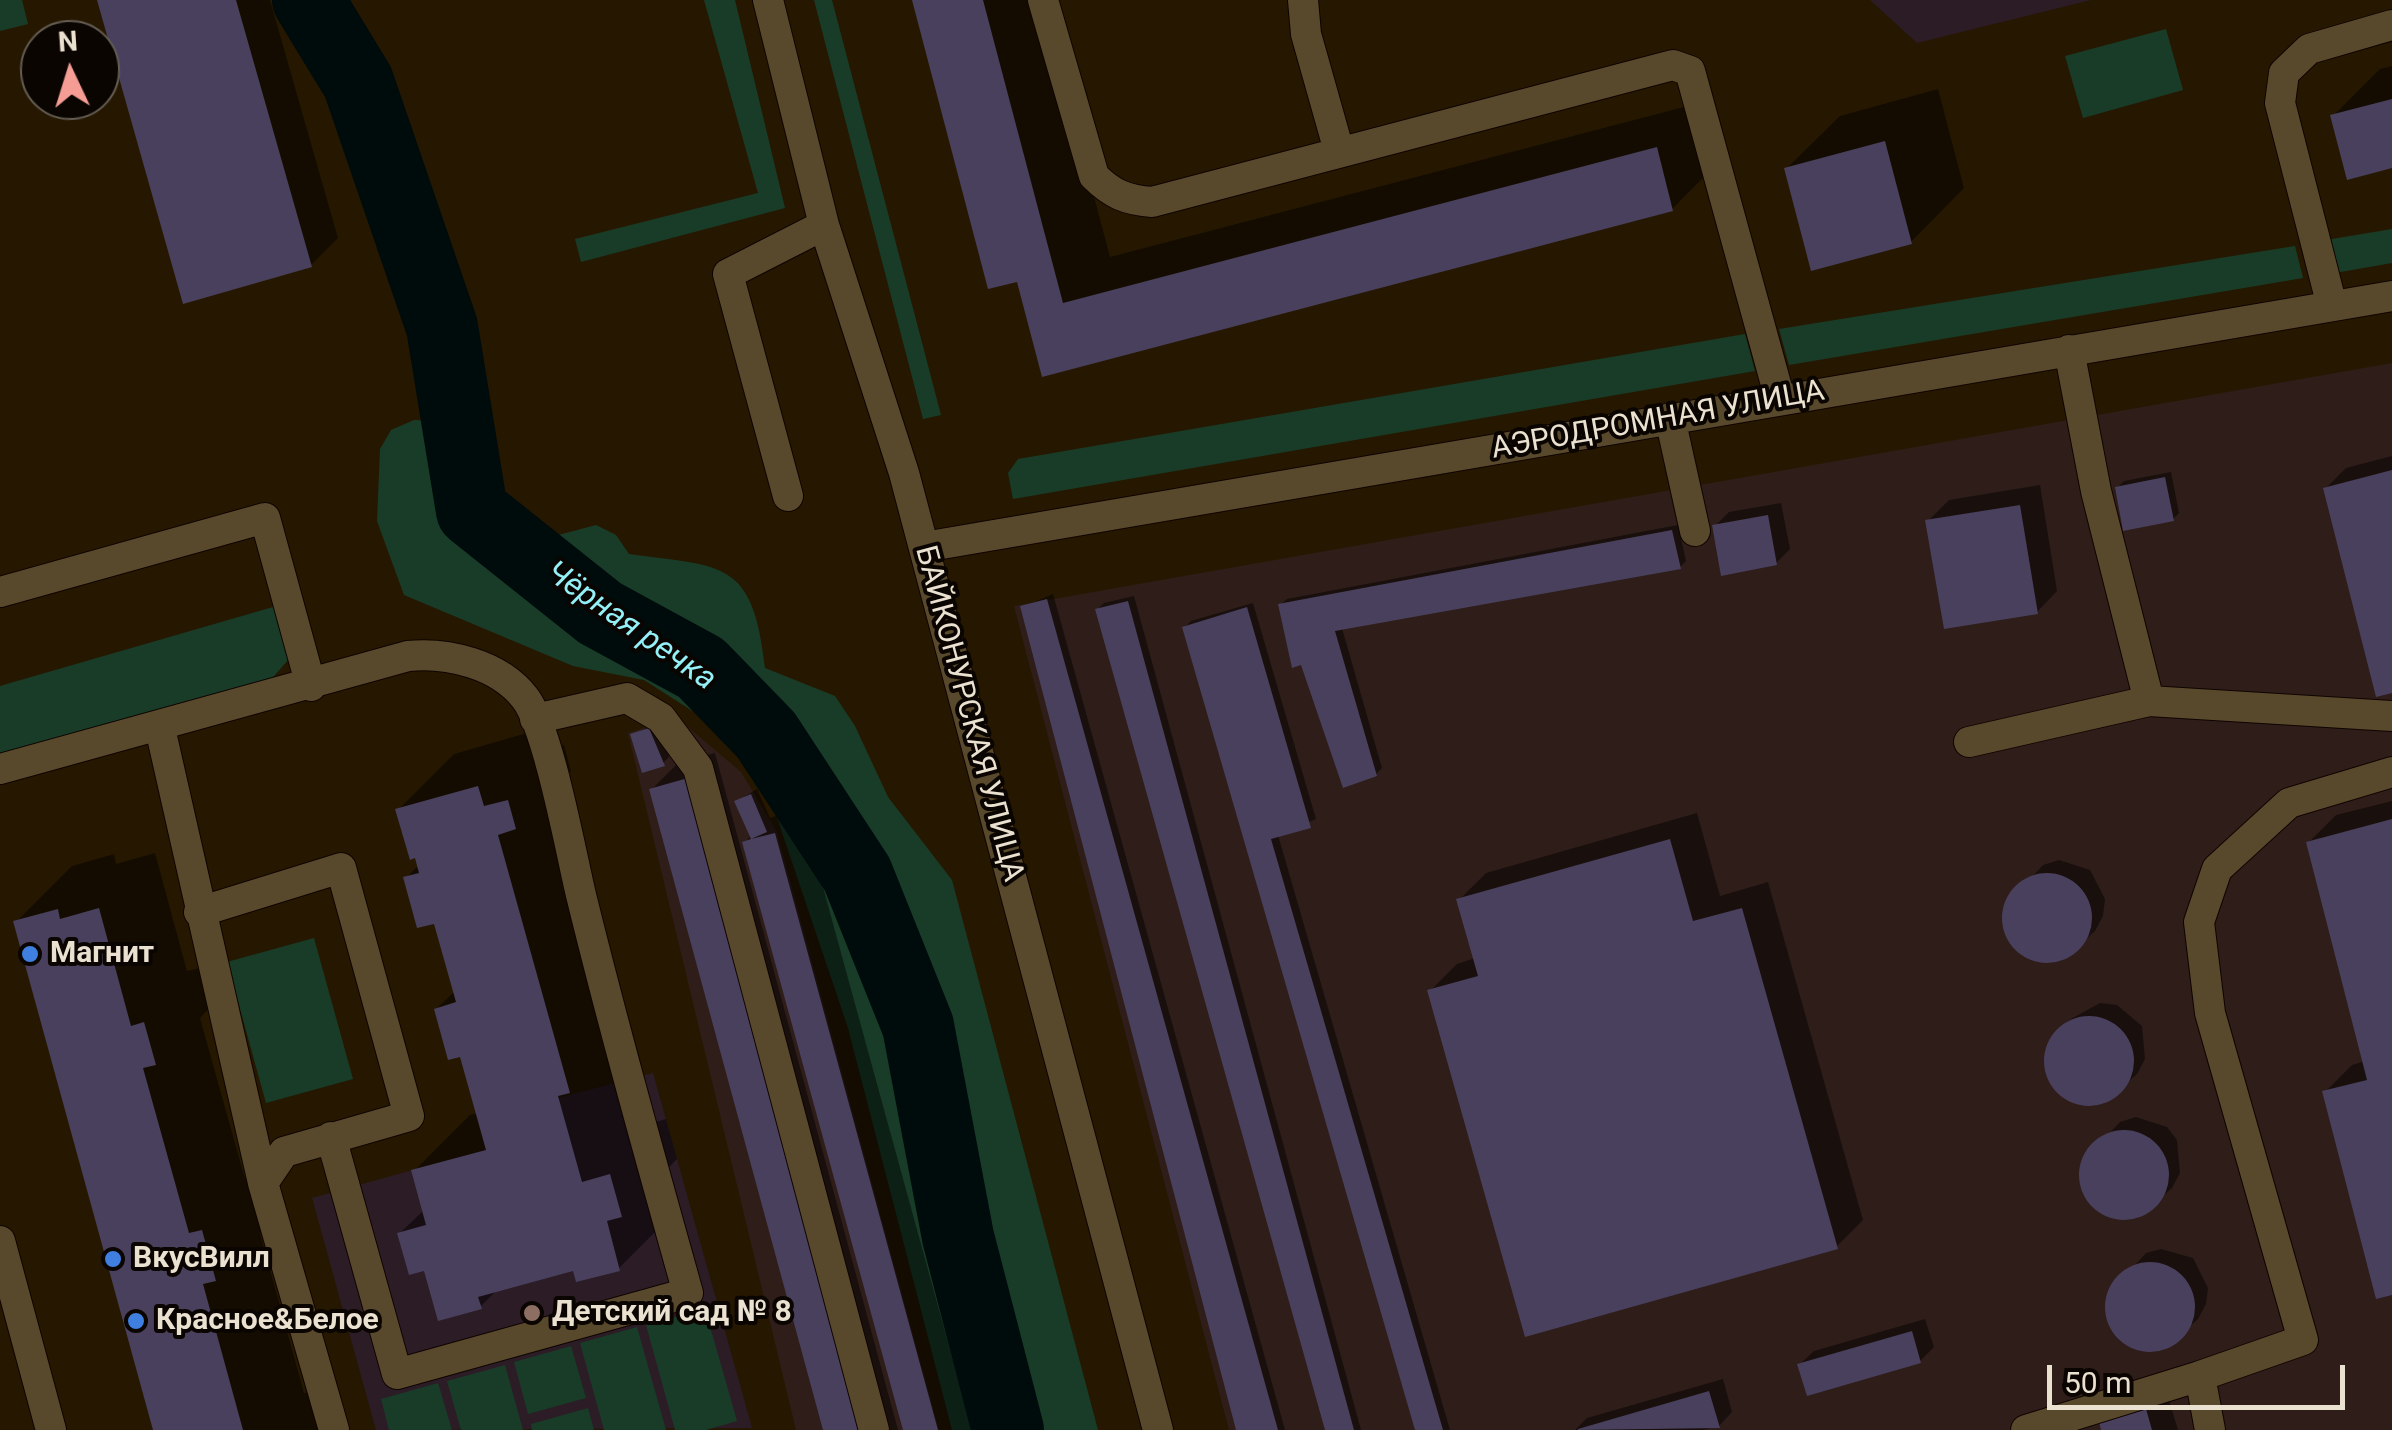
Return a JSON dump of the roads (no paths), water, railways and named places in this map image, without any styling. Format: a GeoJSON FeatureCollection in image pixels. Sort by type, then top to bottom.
{"type":"FeatureCollection","features":[{"type":"Feature","properties":{"kind":"street","name":"БАЙКОНУРСКАЯ УЛИЦА"},"geometry":{"type":"LineString","coordinates":[[768,0],[824,225],[924,547],[1158,1430]]}},
{"type":"Feature","properties":{"kind":"street"},"geometry":{"type":"LineString","coordinates":[[1044,0],[1094,176],[1107,190],[1128,200],[1152,202],[1673,65],[1690,71],[1780,399]]}},
{"type":"Feature","properties":{"kind":"street"},"geometry":{"type":"LineString","coordinates":[[1303,0],[1306,34],[1339,151]]}},
{"type":"Feature","properties":{"kind":"street"},"geometry":{"type":"LineString","coordinates":[[2332,306],[2280,103],[2284,72],[2308,50],[2392,25]]}},
{"type":"Feature","properties":{"kind":"street"},"geometry":{"type":"LineString","coordinates":[[788,496],[728,274],[824,225]]}},
{"type":"Feature","properties":{"kind":"street","name":"АЭРОДРОМНАЯ УЛИЦА"},"geometry":{"type":"LineString","coordinates":[[924,547],[2392,296]]}},
{"type":"Feature","properties":{"kind":"street"},"geometry":{"type":"LineString","coordinates":[[2069,350],[2096,491],[2148,701]]}},
{"type":"Feature","properties":{"kind":"street"},"geometry":{"type":"LineString","coordinates":[[1670,418],[1696,531]]}},
{"type":"Feature","properties":{"kind":"street"},"geometry":{"type":"LineString","coordinates":[[0,592],[265,518],[311,686]]}},
{"type":"Feature","properties":{"kind":"street"},"geometry":{"type":"LineString","coordinates":[[0,769],[160,728],[408,656],[438,653],[466,660],[509,684],[525,698],[535,718],[614,1031],[688,1293],[397,1374],[331,1137]]}},
{"type":"Feature","properties":{"kind":"street"},"geometry":{"type":"LineString","coordinates":[[535,718],[626,698],[661,718],[698,768],[874,1430]]}},
{"type":"Feature","properties":{"kind":"street"},"geometry":{"type":"LineString","coordinates":[[1969,742],[2148,701],[2392,716]]}},
{"type":"Feature","properties":{"kind":"street"},"geometry":{"type":"LineString","coordinates":[[160,728],[263,1183],[334,1430]]}},
{"type":"Feature","properties":{"kind":"street"},"geometry":{"type":"LineString","coordinates":[[2026,1430],[2303,1340],[2210,1013],[2199,922],[2217,868],[2289,803],[2392,772]]}},
{"type":"Feature","properties":{"kind":"street"},"geometry":{"type":"LineString","coordinates":[[199,912],[341,868],[409,1116],[284,1152],[263,1183]]}},
{"type":"Feature","properties":{"kind":"street"},"geometry":{"type":"LineString","coordinates":[[0,1242],[50,1430]]}},
{"type":"Feature","properties":{"kind":"street"},"geometry":{"type":"LineString","coordinates":[[2200,1376],[2210,1430]]}},
{"type":"Feature","properties":{"kind":"waterway","name":"Чёрная речка"},"geometry":{"type":"LineString","coordinates":[[308,0],[358,82],[442,327],[472,511],[600,613],[701,668],[766,735],[857,874],[918,1026],[958,1237],[1008,1430]]}},
{"type":"Feature","properties":{"kind":"place","name":"Магнит"},"geometry":{"type":"Point","coordinates":[30,954]}},
{"type":"Feature","properties":{"kind":"place","name":"ВкусВилл"},"geometry":{"type":"Point","coordinates":[113,1259]}},
{"type":"Feature","properties":{"kind":"place","name":"Детский сад № 8"},"geometry":{"type":"Point","coordinates":[532,1313]}},
{"type":"Feature","properties":{"kind":"place","name":"Красное&Белое"},"geometry":{"type":"Point","coordinates":[136,1321]}}]}
